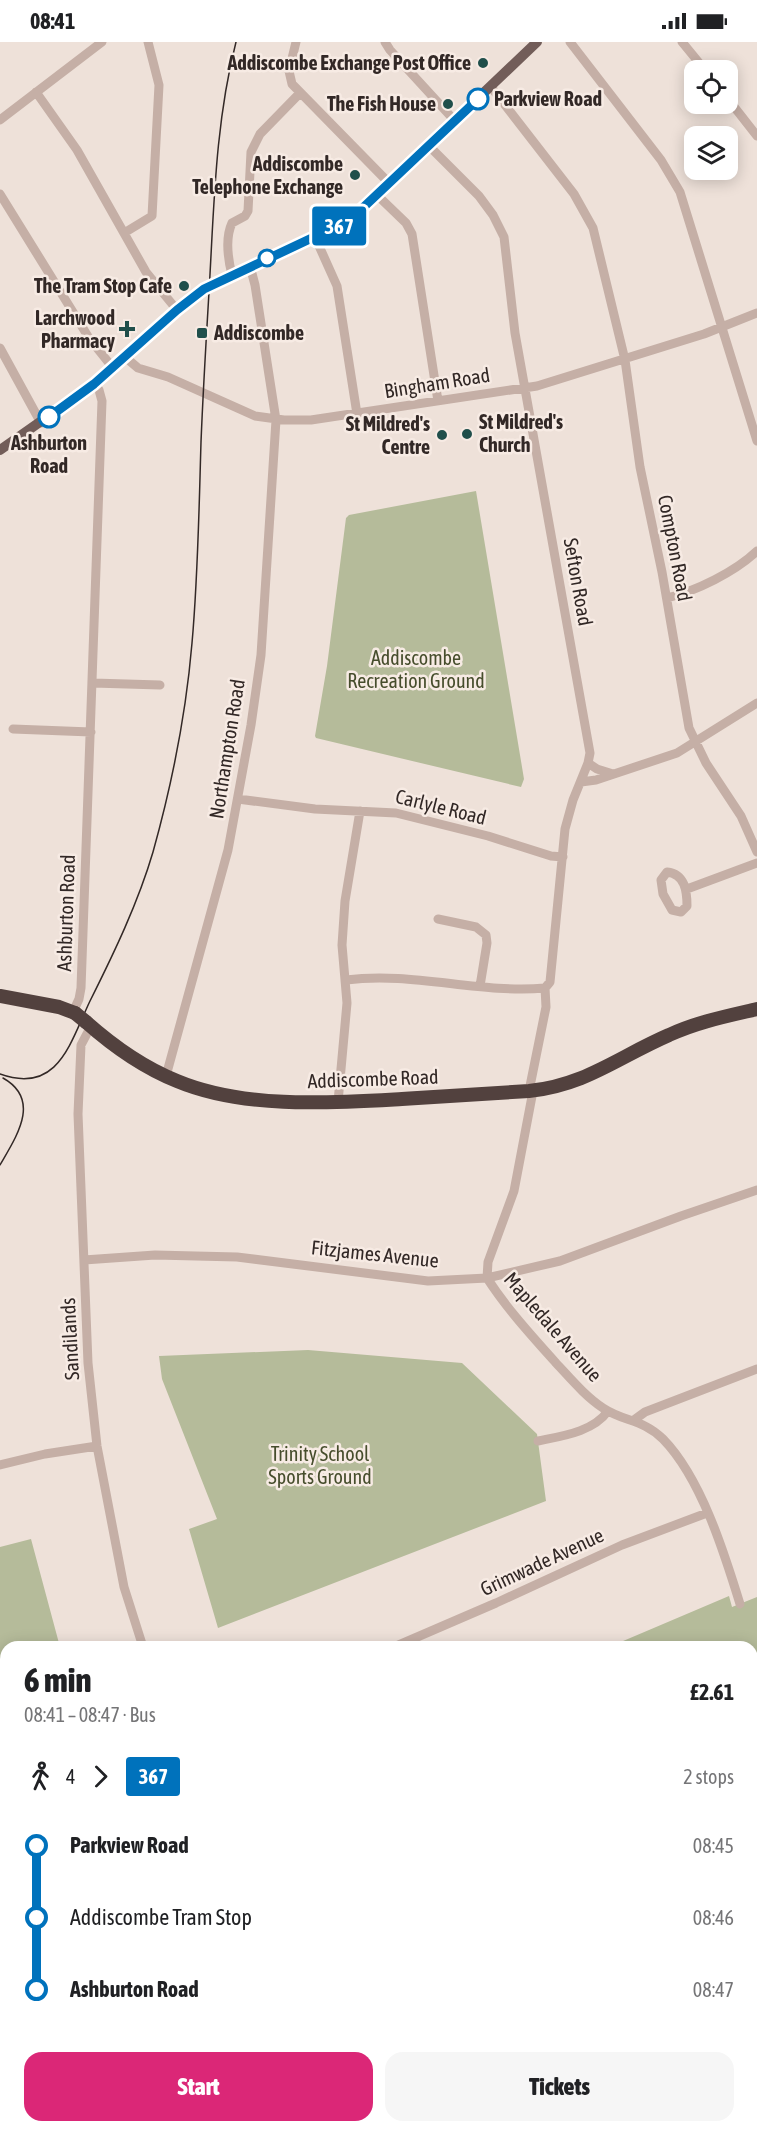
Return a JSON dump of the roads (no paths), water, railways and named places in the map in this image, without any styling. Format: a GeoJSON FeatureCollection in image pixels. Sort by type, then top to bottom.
{"type":"FeatureCollection","features":[{"type":"Feature","properties":{"kind":"highway","name":"Addiscombe Road"},"geometry":{"type":"LineString","coordinates":[[0,996],[59,1007],[81,1018],[134,1059],[166,1076],[198,1089],[267,1099],[338,1102],[531,1091],[579,1080],[657,1040],[692,1026],[757,1009]]}},
{"type":"Feature","properties":{"kind":"main road"},"geometry":{"type":"LineString","coordinates":[[0,450],[94,384],[204,289],[350,220],[537,42]]}},
{"type":"Feature","properties":{"kind":"street"},"geometry":{"type":"LineString","coordinates":[[0,120],[102,42]]}},
{"type":"Feature","properties":{"kind":"street"},"geometry":{"type":"LineString","coordinates":[[124,233],[152,216],[159,85],[148,42]]}},
{"type":"Feature","properties":{"kind":"street"},"geometry":{"type":"LineString","coordinates":[[296,42],[289,74],[292,84],[389,183]]}},
{"type":"Feature","properties":{"kind":"street"},"geometry":{"type":"LineString","coordinates":[[385,42],[455,121]]}},
{"type":"Feature","properties":{"kind":"street"},"geometry":{"type":"LineString","coordinates":[[570,42],[662,160],[675,181],[688,213],[757,441]]}},
{"type":"Feature","properties":{"kind":"street"},"geometry":{"type":"LineString","coordinates":[[682,42],[697,60]]}},
{"type":"Feature","properties":{"kind":"street"},"geometry":{"type":"LineString","coordinates":[[491,87],[563,178],[590,220],[600,250],[625,360]]}},
{"type":"Feature","properties":{"kind":"street"},"geometry":{"type":"LineString","coordinates":[[36,92],[63,127],[146,272],[177,310]]}},
{"type":"Feature","properties":{"kind":"street"},"geometry":{"type":"LineString","coordinates":[[232,275],[228,260],[230,230],[232,223],[245,216],[249,206],[250,152],[260,134],[300,93]]}},
{"type":"Feature","properties":{"kind":"street"},"geometry":{"type":"LineString","coordinates":[[738,112],[757,136]]}},
{"type":"Feature","properties":{"kind":"street","name":"Sefton Road"},"geometry":{"type":"LineString","coordinates":[[428,145],[479,196],[501,230],[507,252],[508,284],[588,744],[588,763],[567,820],[550,982],[545,988]]}},
{"type":"Feature","properties":{"kind":"street"},"geometry":{"type":"LineString","coordinates":[[0,194],[89,338],[113,368]]}},
{"type":"Feature","properties":{"kind":"street"},"geometry":{"type":"LineString","coordinates":[[377,195],[406,223],[412,234],[438,401]]}},
{"type":"Feature","properties":{"kind":"street"},"geometry":{"type":"LineString","coordinates":[[315,237],[337,286],[357,414]]}},
{"type":"Feature","properties":{"kind":"street","name":"Northampton Road"},"geometry":{"type":"LineString","coordinates":[[166,1076],[225,867],[250,727],[262,638],[276,420],[250,266]]}},
{"type":"Feature","properties":{"kind":"street","name":"Bingham Road"},"geometry":{"type":"LineString","coordinates":[[125,357],[138,368],[168,377],[255,417],[276,420],[311,420],[526,388],[564,379],[722,328],[757,313]]}},
{"type":"Feature","properties":{"kind":"street"},"geometry":{"type":"LineString","coordinates":[[0,348],[41,423]]}},
{"type":"Feature","properties":{"kind":"street","name":"Compton Road"},"geometry":{"type":"LineString","coordinates":[[625,360],[641,473],[667,598],[687,719],[695,743],[741,816],[757,852]]}},
{"type":"Feature","properties":{"kind":"street","name":"Ashburton Road"},"geometry":{"type":"LineString","coordinates":[[81,1018],[79,999],[93,683],[102,401],[99,390],[94,384]]}},
{"type":"Feature","properties":{"kind":"street"},"geometry":{"type":"LineString","coordinates":[[667,598],[732,570],[757,551]]}},
{"type":"Feature","properties":{"kind":"street"},"geometry":{"type":"LineString","coordinates":[[93,683],[160,685]]}},
{"type":"Feature","properties":{"kind":"street"},"geometry":{"type":"LineString","coordinates":[[581,782],[596,780],[672,756],[757,703]]}},
{"type":"Feature","properties":{"kind":"street"},"geometry":{"type":"LineString","coordinates":[[13,729],[91,732]]}},
{"type":"Feature","properties":{"kind":"street"},"geometry":{"type":"LineString","coordinates":[[588,763],[597,769],[613,774]]}},
{"type":"Feature","properties":{"kind":"street","name":"Carlyle Road"},"geometry":{"type":"LineString","coordinates":[[238,799],[315,809],[404,814],[551,856],[563,857]]}},
{"type":"Feature","properties":{"kind":"street"},"geometry":{"type":"LineString","coordinates":[[338,1102],[337,1090],[346,1019],[346,980],[342,945],[345,898],[360,811]]}},
{"type":"Feature","properties":{"kind":"street"},"geometry":{"type":"LineString","coordinates":[[687,889],[757,863]]}},
{"type":"Feature","properties":{"kind":"street"},"geometry":{"type":"LineString","coordinates":[[438,919],[476,927],[486,935],[480,986]]}},
{"type":"Feature","properties":{"kind":"street"},"geometry":{"type":"LineString","coordinates":[[346,980],[408,980],[545,988]]}},
{"type":"Feature","properties":{"kind":"street","name":"Mapledale Avenue"},"geometry":{"type":"LineString","coordinates":[[545,988],[545,1013],[514,1191],[488,1262],[487,1278],[531,1336],[580,1389],[608,1411],[651,1428],[677,1455],[694,1484],[707,1514],[740,1604]]}},
{"type":"Feature","properties":{"kind":"street","name":"Sandilands"},"geometry":{"type":"LineString","coordinates":[[81,1018],[78,1114],[88,1363],[97,1446],[124,1587],[141,1641]]}},
{"type":"Feature","properties":{"kind":"street","name":"Fitzjames Avenue"},"geometry":{"type":"LineString","coordinates":[[84,1260],[155,1255],[237,1257],[428,1281],[487,1278],[560,1261],[757,1190]]}},
{"type":"Feature","properties":{"kind":"street"},"geometry":{"type":"LineString","coordinates":[[634,1420],[645,1412],[757,1369]]}},
{"type":"Feature","properties":{"kind":"street"},"geometry":{"type":"LineString","coordinates":[[538,1441],[582,1430],[602,1419],[608,1411]]}},
{"type":"Feature","properties":{"kind":"street"},"geometry":{"type":"LineString","coordinates":[[0,1465],[45,1454],[97,1446]]}},
{"type":"Feature","properties":{"kind":"street","name":"Grimwade Avenue"},"geometry":{"type":"LineString","coordinates":[[408,1641],[496,1604],[622,1545],[707,1514]]}},
{"type":"Feature","properties":{"kind":"tram line"},"geometry":{"type":"LineString","coordinates":[[0,1074],[20,1079],[36,1077],[49,1071],[68,1048],[133,909],[153,852],[166,801],[182,722],[192,643],[214,198],[224,104],[236,42]]}},
{"type":"Feature","properties":{"kind":"tram line"},"geometry":{"type":"LineString","coordinates":[[0,1165],[18,1131],[23,1108],[21,1097],[15,1087],[3,1078]]}},
{"type":"Feature","properties":{"kind":"place","name":"Addiscombe Exchange Post Office"},"geometry":{"type":"Point","coordinates":[483,63]}},
{"type":"Feature","properties":{"kind":"place","name":"Parkview Road"},"geometry":{"type":"Point","coordinates":[478,99]}},
{"type":"Feature","properties":{"kind":"place","name":"The Fish House"},"geometry":{"type":"Point","coordinates":[448,104]}},
{"type":"Feature","properties":{"kind":"place","name":"Addiscombe Telephone Exchange"},"geometry":{"type":"Point","coordinates":[355,175]}},
{"type":"Feature","properties":{"kind":"place","name":"The Tram Stop Cafe"},"geometry":{"type":"Point","coordinates":[184,286]}},
{"type":"Feature","properties":{"kind":"place","name":"Larchwood Pharmacy"},"geometry":{"type":"Point","coordinates":[127,329]}},
{"type":"Feature","properties":{"kind":"place","name":"Addiscombe"},"geometry":{"type":"Point","coordinates":[202,333]}},
{"type":"Feature","properties":{"kind":"place","name":"Ashburton Road"},"geometry":{"type":"Point","coordinates":[49,417]}},
{"type":"Feature","properties":{"kind":"place","name":"St Mildred's Church"},"geometry":{"type":"Point","coordinates":[467,434]}},
{"type":"Feature","properties":{"kind":"place","name":"St Mildred's Centre"},"geometry":{"type":"Point","coordinates":[442,435]}},
{"type":"Feature","properties":{"kind":"park label","name":"Addiscombe Recreation Ground"},"geometry":{"type":"Point","coordinates":[416,670]}},
{"type":"Feature","properties":{"kind":"park label","name":"Trinity School Sports Ground"},"geometry":{"type":"Point","coordinates":[320,1466]}}]}
